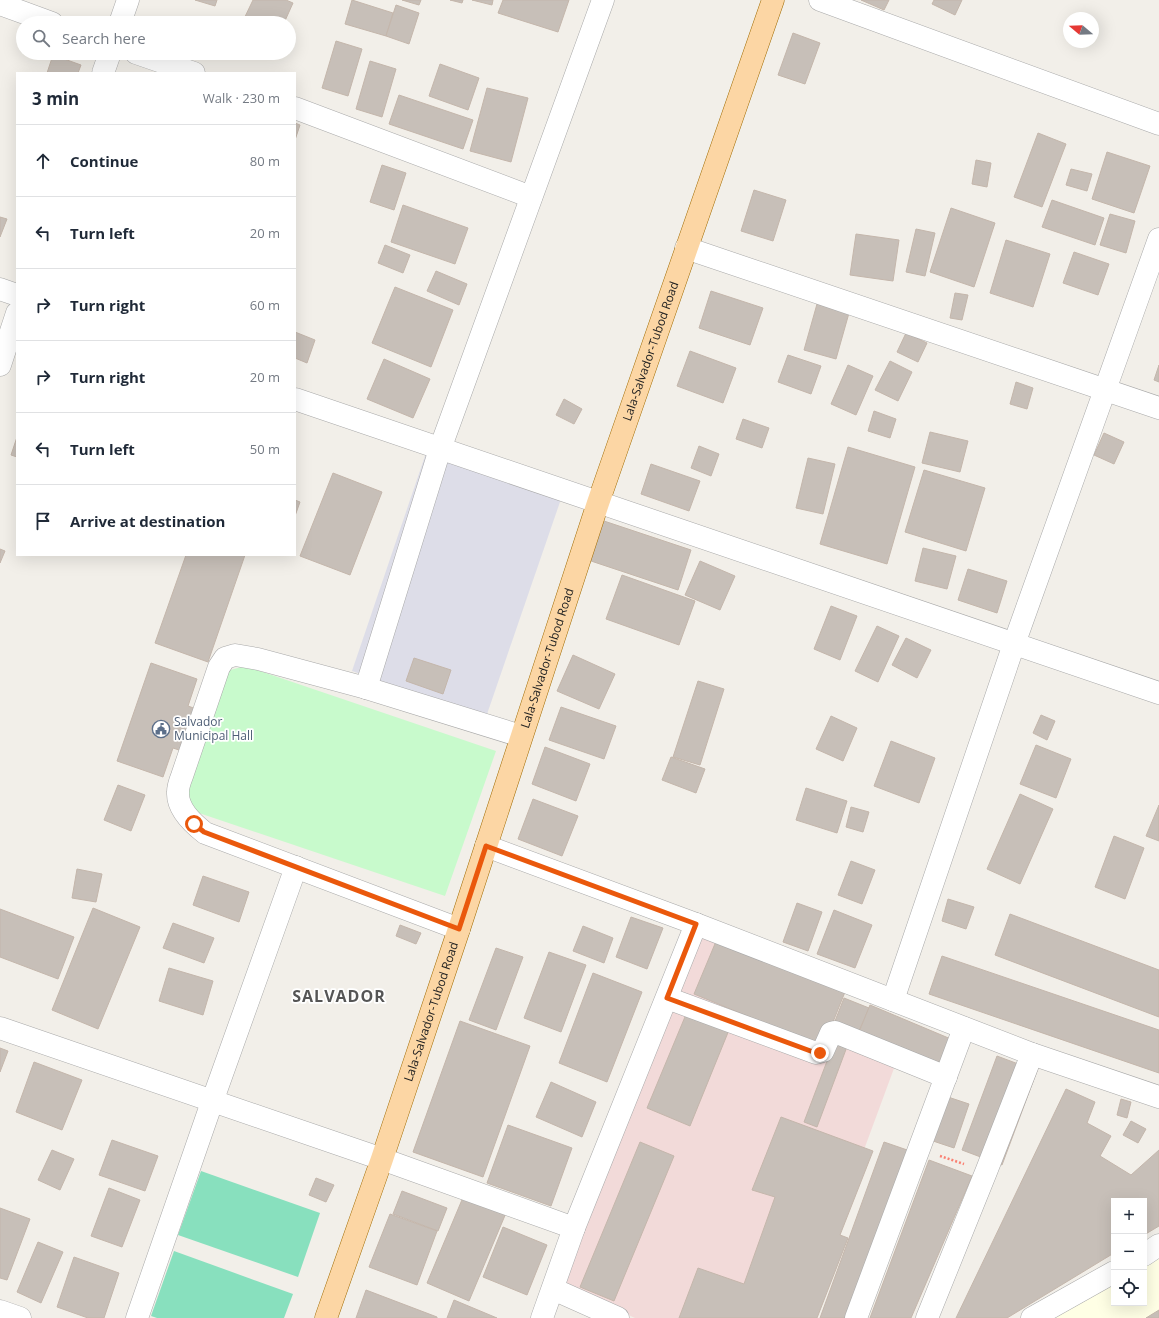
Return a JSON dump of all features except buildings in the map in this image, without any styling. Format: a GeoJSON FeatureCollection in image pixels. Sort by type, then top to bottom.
{"type":"FeatureCollection","features":[{"type":"Feature","properties":{"kind":"main road","name":"Lala-Salvador-Tubod Road"},"geometry":{"type":"LineString","coordinates":[[326,1318],[382,1159],[459,929],[598,503],[773,0]]}},
{"type":"Feature","properties":{"kind":"street"},"geometry":{"type":"LineString","coordinates":[[122,16],[128,0]]}},
{"type":"Feature","properties":{"kind":"street"},"geometry":{"type":"LineString","coordinates":[[366,688],[440,449],[603,0]]}},
{"type":"Feature","properties":{"kind":"street"},"geometry":{"type":"LineString","coordinates":[[820,0],[1159,124]]}},
{"type":"Feature","properties":{"kind":"street"},"geometry":{"type":"LineString","coordinates":[[0,4],[33,16]]}},
{"type":"Feature","properties":{"kind":"street"},"geometry":{"type":"LineString","coordinates":[[103,72],[108,60]]}},
{"type":"Feature","properties":{"kind":"street"},"geometry":{"type":"LineString","coordinates":[[156,60],[191,72]]}},
{"type":"Feature","properties":{"kind":"street"},"geometry":{"type":"LineString","coordinates":[[296,108],[531,197]]}},
{"type":"Feature","properties":{"kind":"street"},"geometry":{"type":"LineString","coordinates":[[893,1000],[1014,644],[1159,239]]}},
{"type":"Feature","properties":{"kind":"street"},"geometry":{"type":"LineString","coordinates":[[686,248],[1159,408]]}},
{"type":"Feature","properties":{"kind":"street"},"geometry":{"type":"LineString","coordinates":[[0,289],[16,295]]}},
{"type":"Feature","properties":{"kind":"street"},"geometry":{"type":"LineString","coordinates":[[0,365],[16,316]]}},
{"type":"Feature","properties":{"kind":"street"},"geometry":{"type":"LineString","coordinates":[[296,399],[1159,693]]}},
{"type":"Feature","properties":{"kind":"street"},"geometry":{"type":"LineString","coordinates":[[459,929],[204,832],[186,815],[180,802],[178,792],[182,776],[219,667],[226,658],[235,655],[244,656],[366,688],[521,736]]}},
{"type":"Feature","properties":{"kind":"street"},"geometry":{"type":"LineString","coordinates":[[486,846],[696,924],[1032,1054],[1159,1097]]}},
{"type":"Feature","properties":{"kind":"street"},"geometry":{"type":"LineString","coordinates":[[138,1318],[212,1102],[296,867]]}},
{"type":"Feature","properties":{"kind":"street"},"geometry":{"type":"LineString","coordinates":[[542,1318],[574,1228],[696,924]]}},
{"type":"Feature","properties":{"kind":"street"},"geometry":{"type":"LineString","coordinates":[[667,998],[816,1053],[823,1051],[831,1033],[835,1032],[946,1077]]}},
{"type":"Feature","properties":{"kind":"street"},"geometry":{"type":"LineString","coordinates":[[0,1028],[212,1102],[382,1159],[574,1228]]}},
{"type":"Feature","properties":{"kind":"street"},"geometry":{"type":"LineString","coordinates":[[856,1318],[964,1028]]}},
{"type":"Feature","properties":{"kind":"street"},"geometry":{"type":"LineString","coordinates":[[927,1318],[1032,1054]]}},
{"type":"Feature","properties":{"kind":"street"},"geometry":{"type":"LineString","coordinates":[[1147,1253],[1159,1245]]}},
{"type":"Feature","properties":{"kind":"street"},"geometry":{"type":"LineString","coordinates":[[1032,1318],[1111,1274]]}},
{"type":"Feature","properties":{"kind":"street"},"geometry":{"type":"LineString","coordinates":[[553,1289],[618,1318]]}},
{"type":"Feature","properties":{"kind":"street"},"geometry":{"type":"LineString","coordinates":[[0,1311],[20,1318]]}},
{"type":"Feature","properties":{"kind":"path"},"geometry":{"type":"LineString","coordinates":[[919,1149],[986,1172]]}},
{"type":"Feature","properties":{"kind":"shaded area"},"geometry":{"type":"Polygon","coordinates":[[[426,453],[561,499],[486,717],[352,671],[426,453]]]}},
{"type":"Feature","properties":{"kind":"shaded area"},"geometry":{"type":"Polygon","coordinates":[[[696,929],[833,984],[819,1020],[900,1052],[802,1318],[635,1318],[556,1282],[696,929]]]}},
{"type":"Feature","properties":{"kind":"shaded area"},"geometry":{"type":"Polygon","coordinates":[[[1159,1249],[1159,1318],[1041,1318],[1111,1278],[1111,1306],[1147,1306],[1147,1256],[1159,1249]]]}},
{"type":"Feature","properties":{"kind":"green space"},"geometry":{"type":"Polygon","coordinates":[[[245,666],[496,751],[445,896],[199,813],[182,795],[223,672],[245,666]]]}},
{"type":"Feature","properties":{"kind":"green space"},"geometry":{"type":"Polygon","coordinates":[[[201,1171],[320,1213],[298,1277],[178,1235],[201,1171]]]}},
{"type":"Feature","properties":{"kind":"green space"},"geometry":{"type":"Polygon","coordinates":[[[174,1251],[293,1294],[284,1318],[157,1318],[151,1316],[174,1251]]]}},
{"type":"Feature","properties":{"kind":"place","name":"Salvador Municipal Hall"},"geometry":{"type":"Point","coordinates":[161,729]}},
{"type":"Feature","properties":{"kind":"district","name":"SALVADOR"},"geometry":{"type":"Point","coordinates":[339,996]}},
{"type":"Feature","properties":{"kind":"route"},"geometry":{"type":"LineString","coordinates":[[194,824],[204,832],[459,929],[486,846],[696,924],[667,998],[816,1053],[820,1053]]}}]}
